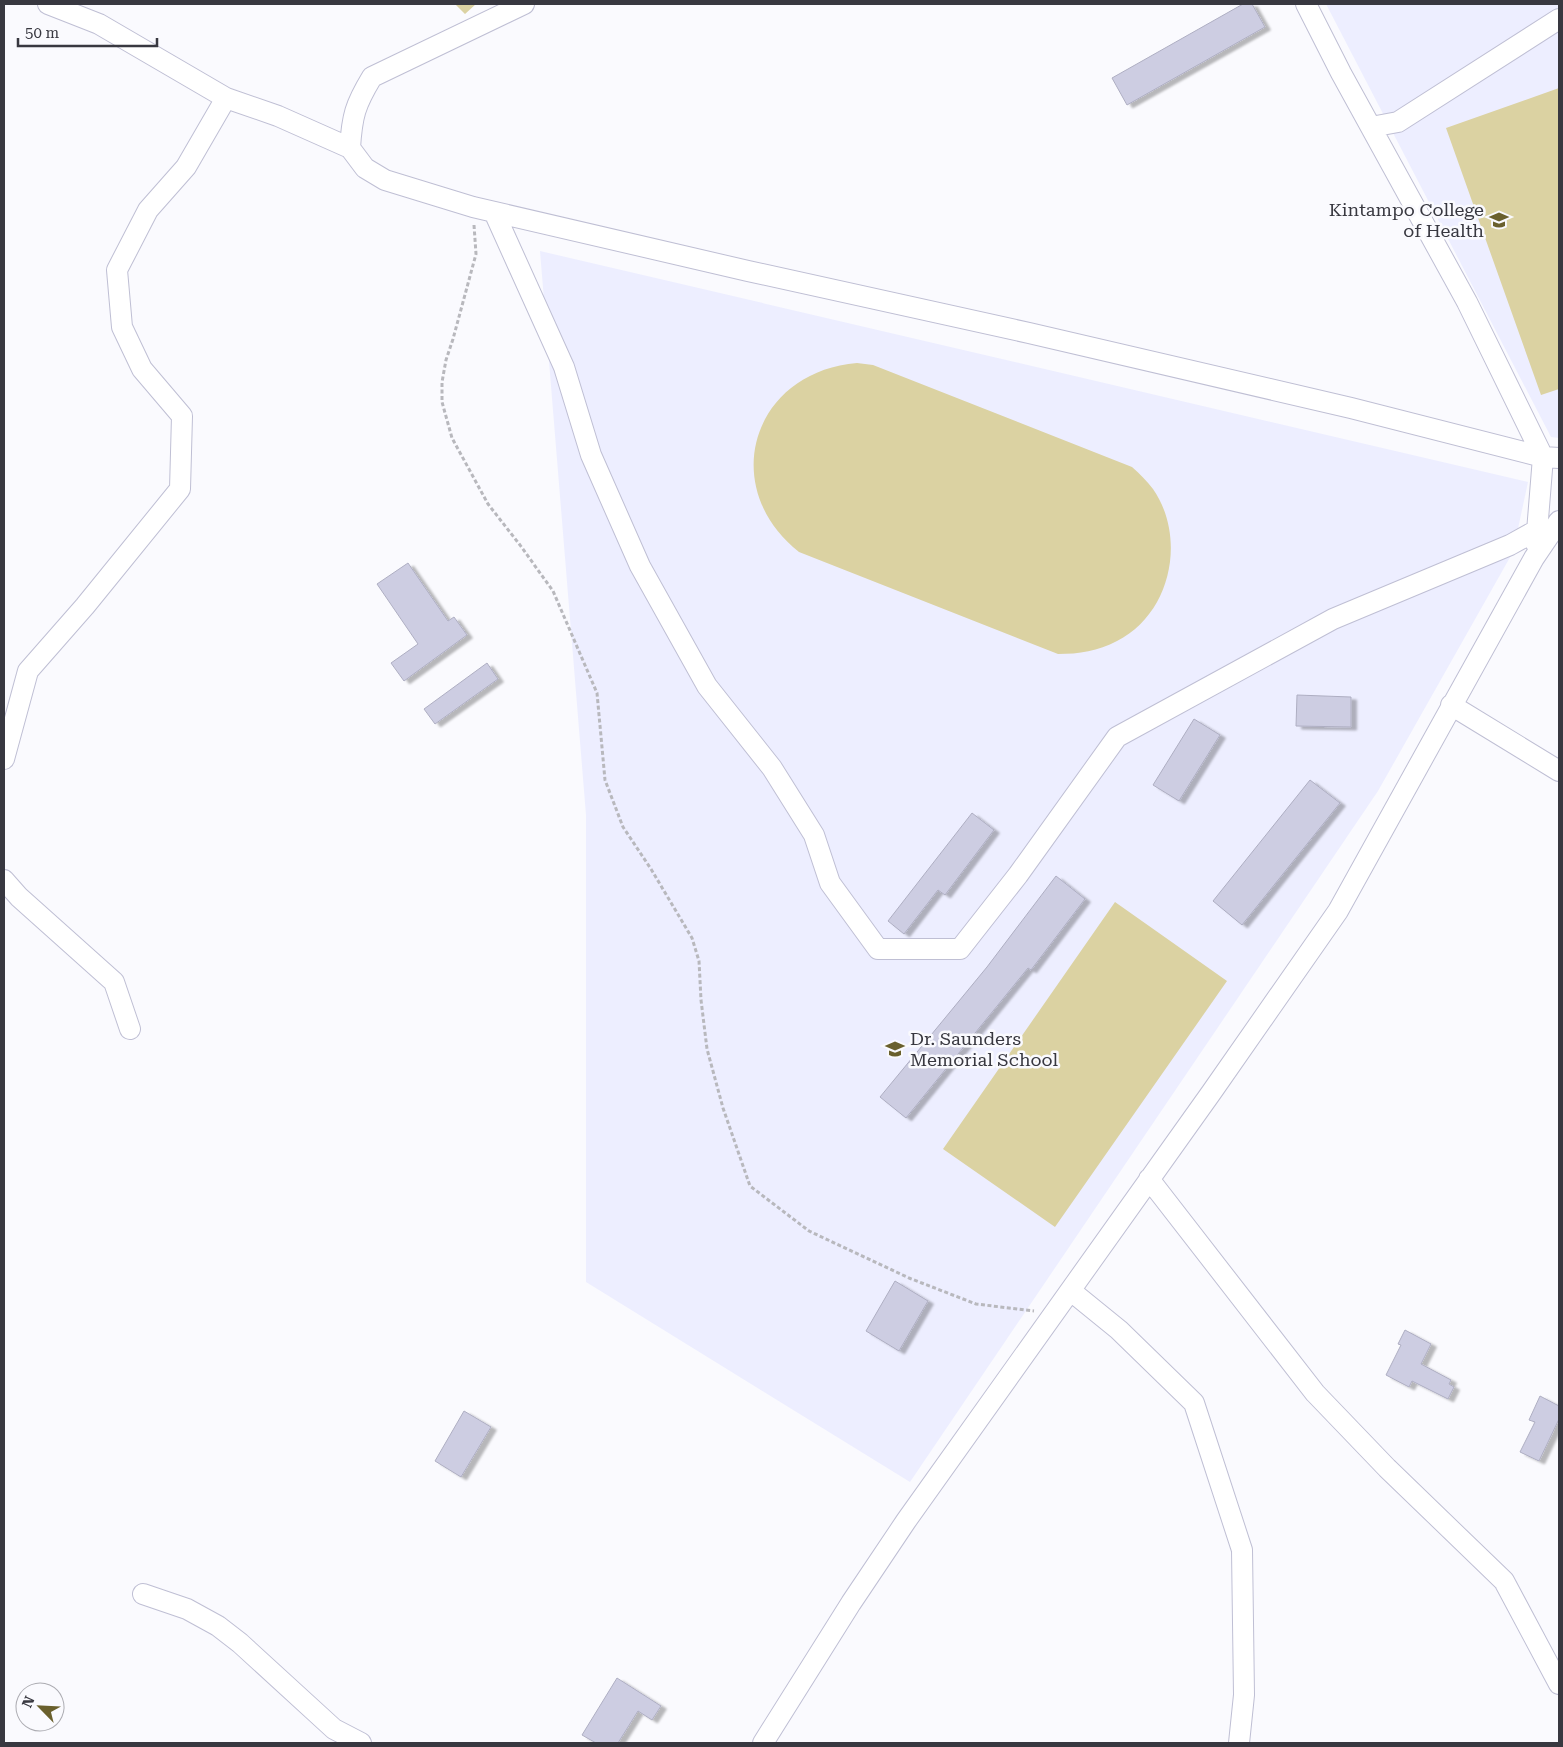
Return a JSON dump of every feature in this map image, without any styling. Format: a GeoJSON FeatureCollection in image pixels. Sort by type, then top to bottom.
{"type":"FeatureCollection","features":[{"type":"Feature","properties":{"kind":"street"},"geometry":{"type":"LineString","coordinates":[[48,4],[70,7],[226,98],[278,116],[350,148],[365,168],[384,180],[473,207],[748,271],[1048,337],[1351,408],[1551,458]]}},
{"type":"Feature","properties":{"kind":"street"},"geometry":{"type":"LineString","coordinates":[[350,148],[352,122],[358,99],[372,77],[524,4]]}},
{"type":"Feature","properties":{"kind":"street"},"geometry":{"type":"LineString","coordinates":[[1306,4],[1341,73],[1551,458],[1537,530],[1534,558]]}},
{"type":"Feature","properties":{"kind":"street"},"geometry":{"type":"LineString","coordinates":[[1371,127],[1398,122],[1559,19]]}},
{"type":"Feature","properties":{"kind":"street"},"geometry":{"type":"LineString","coordinates":[[4,759],[28,671],[85,606],[180,489],[182,416],[142,369],[122,328],[117,270],[148,210],[186,167],[226,98]]}},
{"type":"Feature","properties":{"kind":"street"},"geometry":{"type":"LineString","coordinates":[[494,212],[564,367],[591,455],[640,566],[707,686],[772,768],[814,835],[830,884],[878,949],[960,949],[1018,875],[1117,738],[1333,620],[1510,545],[1537,530]]}},
{"type":"Feature","properties":{"kind":"street"},"geometry":{"type":"LineString","coordinates":[[763,1743],[851,1603],[906,1521],[1338,911],[1396,810],[1451,705],[1534,558],[1559,521]]}},
{"type":"Feature","properties":{"kind":"street"},"geometry":{"type":"LineString","coordinates":[[1451,705],[1559,771]]}},
{"type":"Feature","properties":{"kind":"street"},"geometry":{"type":"LineString","coordinates":[[4,880],[19,897],[114,982],[130,1029]]}},
{"type":"Feature","properties":{"kind":"street"},"geometry":{"type":"LineString","coordinates":[[1149,1179],[1315,1393],[1387,1468],[1504,1581],[1559,1684]]}},
{"type":"Feature","properties":{"kind":"street"},"geometry":{"type":"LineString","coordinates":[[1070,1291],[1119,1330],[1194,1403],[1242,1550],[1244,1695],[1239,1743]]}},
{"type":"Feature","properties":{"kind":"street"},"geometry":{"type":"LineString","coordinates":[[143,1594],[187,1610],[218,1626],[240,1643],[334,1729],[361,1743]]}},
{"type":"Feature","properties":{"kind":"path"},"geometry":{"type":"LineString","coordinates":[[473,207],[476,254],[446,360],[442,382],[442,402],[452,438],[488,504],[554,591],[598,693],[605,780],[624,827],[692,938],[699,961],[701,1000],[707,1049],[722,1108],[750,1186],[809,1231],[909,1278],[976,1304],[1055,1313]]}},
{"type":"Feature","properties":{"kind":"shaded area"},"geometry":{"type":"Polygon","coordinates":[[[455,4],[476,4],[465,14],[455,4]]]}},
{"type":"Feature","properties":{"kind":"shaded area","name":"Kintampo College of Health"},"geometry":{"type":"Polygon","coordinates":[[[1326,4],[1559,4],[1559,438],[1551,437],[1326,4]]]}},
{"type":"Feature","properties":{"kind":"shaded area"},"geometry":{"type":"Polygon","coordinates":[[[1559,88],[1559,389],[1541,395],[1446,128],[1559,88]]]}},
{"type":"Feature","properties":{"kind":"shaded area","name":"Dr. Saunders Memorial School"},"geometry":{"type":"Polygon","coordinates":[[[540,251],[1528,482],[1513,552],[1378,791],[910,1482],[586,1282],[586,815],[540,251]]]}},
{"type":"Feature","properties":{"kind":"shaded area"},"geometry":{"type":"Polygon","coordinates":[[[857,363],[873,365],[1132,467],[1153,489],[1163,508],[1169,530],[1171,552],[1168,573],[1161,594],[1150,613],[1135,629],[1117,641],[1088,651],[1058,654],[799,552],[774,526],[759,496],[754,466],[758,437],[771,410],[792,387],[821,371],[857,363]]]}},
{"type":"Feature","properties":{"kind":"shaded area"},"geometry":{"type":"Polygon","coordinates":[[[1115,902],[1227,981],[1055,1227],[943,1149],[1115,902]]]}},
{"type":"Feature","properties":{"kind":"building"},"geometry":{"type":"Polygon","coordinates":[[[1243,4],[1252,4],[1265,27],[1127,105],[1112,78],[1243,4]]]}},
{"type":"Feature","properties":{"kind":"building"},"geometry":{"type":"Polygon","coordinates":[[[408,563],[448,621],[454,617],[467,635],[404,681],[391,663],[418,644],[377,584],[408,563]]]}},
{"type":"Feature","properties":{"kind":"building"},"geometry":{"type":"Polygon","coordinates":[[[487,663],[498,679],[435,724],[424,709],[487,663]]]}},
{"type":"Feature","properties":{"kind":"building"},"geometry":{"type":"Polygon","coordinates":[[[1297,695],[1351,697],[1351,727],[1296,726],[1297,695]]]}},
{"type":"Feature","properties":{"kind":"building"},"geometry":{"type":"Polygon","coordinates":[[[1194,719],[1220,735],[1179,801],[1153,785],[1194,719]]]}},
{"type":"Feature","properties":{"kind":"building"},"geometry":{"type":"Polygon","coordinates":[[[1310,780],[1340,803],[1242,925],[1213,901],[1310,780]]]}},
{"type":"Feature","properties":{"kind":"building"},"geometry":{"type":"Polygon","coordinates":[[[972,813],[994,830],[945,895],[938,890],[904,934],[888,921],[972,813]]]}},
{"type":"Feature","properties":{"kind":"building"},"geometry":{"type":"Polygon","coordinates":[[[1056,876],[1085,899],[1031,970],[1028,968],[906,1118],[880,1097],[987,967],[1056,876]]]}},
{"type":"Feature","properties":{"kind":"building"},"geometry":{"type":"Polygon","coordinates":[[[895,1281],[928,1301],[899,1351],[866,1331],[895,1281]]]}},
{"type":"Feature","properties":{"kind":"building"},"geometry":{"type":"Polygon","coordinates":[[[1405,1330],[1431,1344],[1421,1364],[1451,1380],[1449,1384],[1454,1387],[1448,1399],[1412,1381],[1409,1387],[1386,1375],[1401,1345],[1398,1344],[1405,1330]]]}},
{"type":"Feature","properties":{"kind":"building"},"geometry":{"type":"Polygon","coordinates":[[[1540,1396],[1559,1406],[1559,1419],[1539,1461],[1520,1452],[1535,1422],[1529,1420],[1540,1396]]]}},
{"type":"Feature","properties":{"kind":"building"},"geometry":{"type":"Polygon","coordinates":[[[464,1411],[491,1427],[461,1477],[435,1461],[464,1411]]]}},
{"type":"Feature","properties":{"kind":"building"},"geometry":{"type":"Polygon","coordinates":[[[617,1678],[661,1706],[652,1720],[638,1711],[618,1743],[596,1743],[582,1735],[617,1678]]]}},
{"type":"Feature","properties":{"kind":"place","name":"Kintampo College of Health"},"geometry":{"type":"Point","coordinates":[1499,220]}},
{"type":"Feature","properties":{"kind":"place","name":"Dr. Saunders Memorial School"},"geometry":{"type":"Point","coordinates":[895,1049]}}]}
